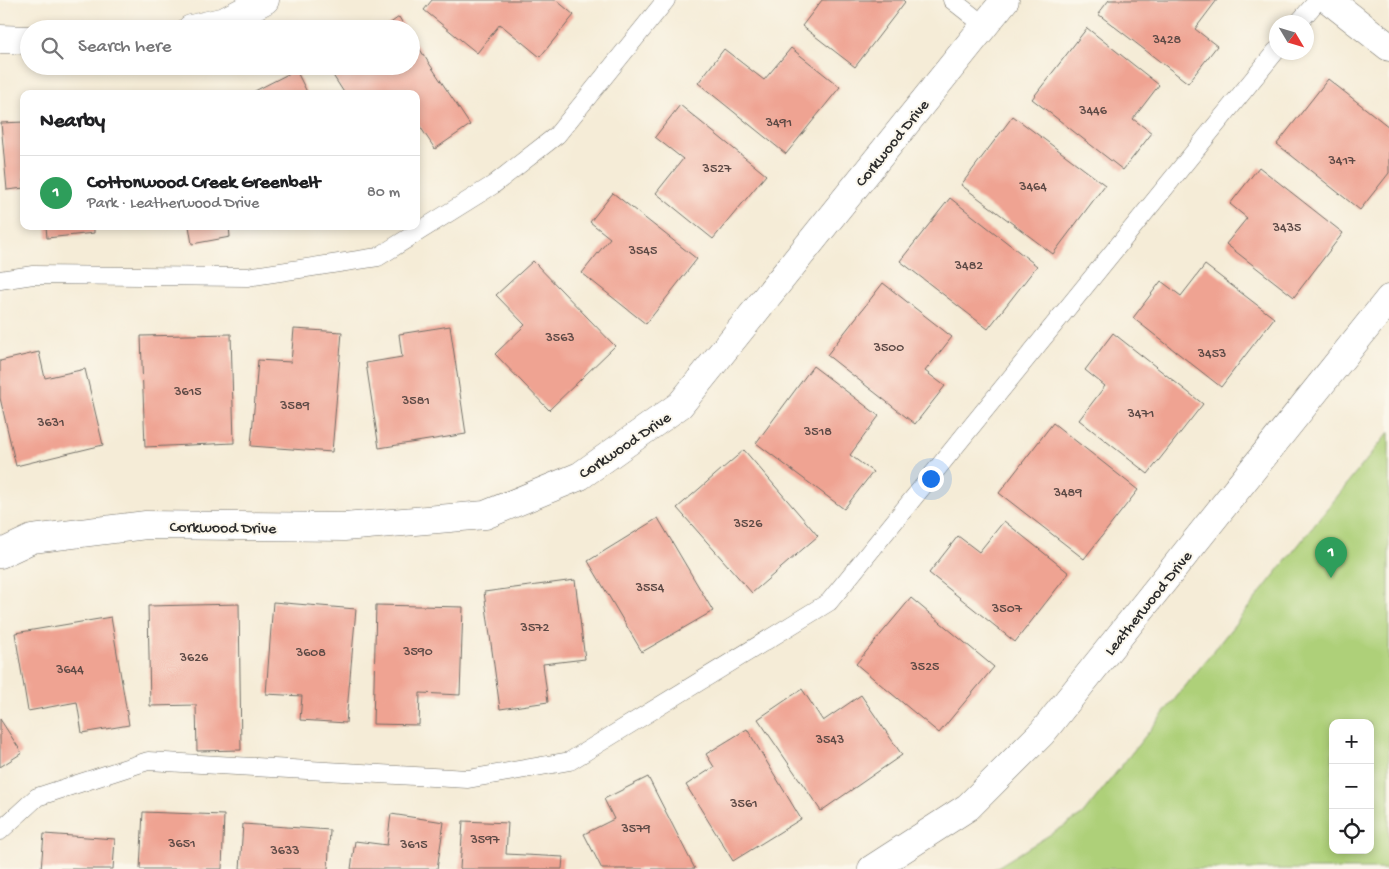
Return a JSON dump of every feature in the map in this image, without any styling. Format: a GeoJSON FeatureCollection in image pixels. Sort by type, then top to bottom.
{"type":"FeatureCollection","features":[{"type":"Feature","properties":{"kind":"street"},"geometry":{"type":"LineString","coordinates":[[227,20],[265,0]]}},
{"type":"Feature","properties":{"kind":"street","name":"Corkwood Drive"},"geometry":{"type":"LineString","coordinates":[[0,554],[32,539],[146,525],[344,527],[485,515],[580,476],[680,405],[1005,0]]}},
{"type":"Feature","properties":{"kind":"street"},"geometry":{"type":"LineString","coordinates":[[1329,0],[1389,47]]}},
{"type":"Feature","properties":{"kind":"street"},"geometry":{"type":"LineString","coordinates":[[0,39],[20,40]]}},
{"type":"Feature","properties":{"kind":"street","name":"Leatherwood Drive"},"geometry":{"type":"LineString","coordinates":[[872,869],[968,808],[1042,733],[1389,299]]}},
{"type":"Feature","properties":{"kind":"lane"},"geometry":{"type":"LineString","coordinates":[[0,280],[33,275],[247,277],[378,257],[493,184],[557,135],[666,0]]}},
{"type":"Feature","properties":{"kind":"lane"},"geometry":{"type":"LineString","coordinates":[[952,0],[985,26]]}},
{"type":"Feature","properties":{"kind":"lane"},"geometry":{"type":"LineString","coordinates":[[1305,15],[1318,0]]}},
{"type":"Feature","properties":{"kind":"lane"},"geometry":{"type":"LineString","coordinates":[[0,831],[37,797],[148,761],[468,779],[570,762],[828,602],[1269,60]]}},
{"type":"Feature","properties":{"kind":"green space"},"geometry":{"type":"Polygon","coordinates":[[[1389,432],[1389,869],[994,869],[1082,815],[1389,432]]]}},
{"type":"Feature","properties":{"kind":"building"},"geometry":{"type":"Polygon","coordinates":[[[432,0],[556,0],[574,15],[540,57],[500,24],[477,53],[424,10],[432,0]]]}},
{"type":"Feature","properties":{"kind":"building"},"geometry":{"type":"Polygon","coordinates":[[[822,0],[903,0],[905,2],[855,67],[802,26],[822,0]]]}},
{"type":"Feature","properties":{"kind":"building"},"geometry":{"type":"Polygon","coordinates":[[[1109,0],[1217,0],[1195,29],[1217,46],[1188,83],[1098,14],[1109,0]]]}},
{"type":"Feature","properties":{"kind":"building"},"geometry":{"type":"Polygon","coordinates":[[[1087,28],[1159,85],[1133,119],[1152,133],[1123,170],[1032,99],[1087,28]]]}},
{"type":"Feature","properties":{"kind":"building"},"geometry":{"type":"Polygon","coordinates":[[[791,48],[840,87],[786,154],[698,83],[724,49],[764,80],[791,48]]]}},
{"type":"Feature","properties":{"kind":"building"},"geometry":{"type":"Polygon","coordinates":[[[420,50],[470,125],[435,149],[420,126],[420,90],[342,90],[333,75],[420,75],[420,50]]]}},
{"type":"Feature","properties":{"kind":"building"},"geometry":{"type":"Polygon","coordinates":[[[286,75],[298,75],[306,90],[257,90],[286,75]]]}},
{"type":"Feature","properties":{"kind":"building"},"geometry":{"type":"Polygon","coordinates":[[[1328,79],[1389,127],[1389,173],[1360,210],[1277,144],[1328,79]]]}},
{"type":"Feature","properties":{"kind":"building"},"geometry":{"type":"Polygon","coordinates":[[[680,105],[766,175],[713,239],[656,193],[683,159],[655,137],[680,105]]]}},
{"type":"Feature","properties":{"kind":"building"},"geometry":{"type":"Polygon","coordinates":[[[1013,116],[1105,185],[1053,254],[961,185],[1013,116]]]}},
{"type":"Feature","properties":{"kind":"building"},"geometry":{"type":"Polygon","coordinates":[[[20,122],[20,188],[7,190],[1,123],[20,122]]]}},
{"type":"Feature","properties":{"kind":"building"},"geometry":{"type":"Polygon","coordinates":[[[1259,167],[1343,233],[1294,297],[1226,244],[1247,218],[1230,204],[1259,167]]]}},
{"type":"Feature","properties":{"kind":"building"},"geometry":{"type":"Polygon","coordinates":[[[613,193],[697,259],[646,324],[582,273],[610,238],[590,222],[613,193]]]}},
{"type":"Feature","properties":{"kind":"building"},"geometry":{"type":"Polygon","coordinates":[[[950,198],[1037,266],[988,329],[900,261],[950,198]]]}},
{"type":"Feature","properties":{"kind":"building"},"geometry":{"type":"Polygon","coordinates":[[[46,230],[94,230],[94,233],[47,238],[46,230]]]}},
{"type":"Feature","properties":{"kind":"building"},"geometry":{"type":"Polygon","coordinates":[[[190,230],[229,230],[230,237],[192,244],[190,230]]]}},
{"type":"Feature","properties":{"kind":"building"},"geometry":{"type":"Polygon","coordinates":[[[533,261],[615,346],[549,410],[495,354],[525,325],[496,295],[533,261]]]}},
{"type":"Feature","properties":{"kind":"building"},"geometry":{"type":"Polygon","coordinates":[[[1205,265],[1274,318],[1221,387],[1133,318],[1161,281],[1181,296],[1205,265]]]}},
{"type":"Feature","properties":{"kind":"building"},"geometry":{"type":"Polygon","coordinates":[[[883,283],[952,337],[925,371],[945,386],[915,424],[827,355],[883,283]]]}},
{"type":"Feature","properties":{"kind":"building"},"geometry":{"type":"Polygon","coordinates":[[[450,326],[466,434],[379,448],[366,363],[402,357],[399,334],[450,326]]]}},
{"type":"Feature","properties":{"kind":"building"},"geometry":{"type":"Polygon","coordinates":[[[294,329],[342,332],[332,452],[251,446],[258,360],[291,362],[294,329]]]}},
{"type":"Feature","properties":{"kind":"building"},"geometry":{"type":"Polygon","coordinates":[[[1113,333],[1203,404],[1148,474],[1079,420],[1105,386],[1085,370],[1113,333]]]}},
{"type":"Feature","properties":{"kind":"building"},"geometry":{"type":"Polygon","coordinates":[[[231,334],[234,443],[145,447],[141,336],[231,334]]]}},
{"type":"Feature","properties":{"kind":"building"},"geometry":{"type":"Polygon","coordinates":[[[39,352],[45,378],[85,369],[103,445],[16,466],[0,398],[0,361],[39,352]]]}},
{"type":"Feature","properties":{"kind":"building"},"geometry":{"type":"Polygon","coordinates":[[[813,366],[879,416],[850,455],[873,472],[844,509],[756,443],[813,366]]]}},
{"type":"Feature","properties":{"kind":"building"},"geometry":{"type":"Polygon","coordinates":[[[1053,423],[1138,490],[1084,559],[999,493],[1053,423]]]}},
{"type":"Feature","properties":{"kind":"building"},"geometry":{"type":"Polygon","coordinates":[[[744,450],[818,536],[752,593],[677,508],[744,450]]]}},
{"type":"Feature","properties":{"kind":"building"},"geometry":{"type":"Polygon","coordinates":[[[658,518],[713,611],[642,652],[588,561],[658,518]]]}},
{"type":"Feature","properties":{"kind":"building"},"geometry":{"type":"Polygon","coordinates":[[[1004,521],[1069,573],[1015,642],[929,573],[958,536],[979,552],[1004,521]]]}},
{"type":"Feature","properties":{"kind":"building"},"geometry":{"type":"Polygon","coordinates":[[[575,580],[585,659],[543,664],[548,702],[500,709],[484,592],[575,580]]]}},
{"type":"Feature","properties":{"kind":"building"},"geometry":{"type":"Polygon","coordinates":[[[911,598],[994,667],[939,733],[856,664],[911,598]]]}},
{"type":"Feature","properties":{"kind":"building"},"geometry":{"type":"Polygon","coordinates":[[[273,602],[356,609],[346,723],[300,720],[302,696],[266,694],[273,602]]]}},
{"type":"Feature","properties":{"kind":"building"},"geometry":{"type":"Polygon","coordinates":[[[239,604],[241,750],[197,751],[196,705],[150,706],[148,606],[239,604]]]}},
{"type":"Feature","properties":{"kind":"building"},"geometry":{"type":"Polygon","coordinates":[[[376,605],[463,607],[460,695],[420,693],[419,725],[373,724],[376,605]]]}},
{"type":"Feature","properties":{"kind":"building"},"geometry":{"type":"Polygon","coordinates":[[[111,617],[129,725],[82,733],[77,702],[28,711],[15,633],[111,617]]]}},
{"type":"Feature","properties":{"kind":"building"},"geometry":{"type":"Polygon","coordinates":[[[802,689],[823,721],[861,695],[902,755],[821,811],[758,719],[802,689]]]}},
{"type":"Feature","properties":{"kind":"building"},"geometry":{"type":"Polygon","coordinates":[[[0,719],[22,753],[0,767],[0,719]]]}},
{"type":"Feature","properties":{"kind":"building"},"geometry":{"type":"Polygon","coordinates":[[[747,729],[801,819],[733,861],[686,785],[714,767],[706,754],[747,729]]]}},
{"type":"Feature","properties":{"kind":"building"},"geometry":{"type":"Polygon","coordinates":[[[648,777],[695,869],[602,869],[584,834],[614,819],[604,799],[648,777]]]}},
{"type":"Feature","properties":{"kind":"building"},"geometry":{"type":"Polygon","coordinates":[[[143,812],[224,815],[222,869],[140,869],[143,812]]]}},
{"type":"Feature","properties":{"kind":"building"},"geometry":{"type":"Polygon","coordinates":[[[391,814],[444,822],[437,869],[351,869],[355,841],[387,845],[391,814]]]}},
{"type":"Feature","properties":{"kind":"building"},"geometry":{"type":"Polygon","coordinates":[[[463,821],[508,823],[506,854],[563,857],[562,869],[460,869],[463,821]]]}},
{"type":"Feature","properties":{"kind":"building"},"geometry":{"type":"Polygon","coordinates":[[[243,824],[330,830],[328,869],[240,869],[243,824]]]}},
{"type":"Feature","properties":{"kind":"building"},"geometry":{"type":"Polygon","coordinates":[[[44,834],[115,839],[113,869],[41,869],[44,834]]]}},
{"type":"Feature","properties":{"kind":"place","name":"Cottonwood Creek Greenbelt"},"geometry":{"type":"Point","coordinates":[1331,578]}}]}
